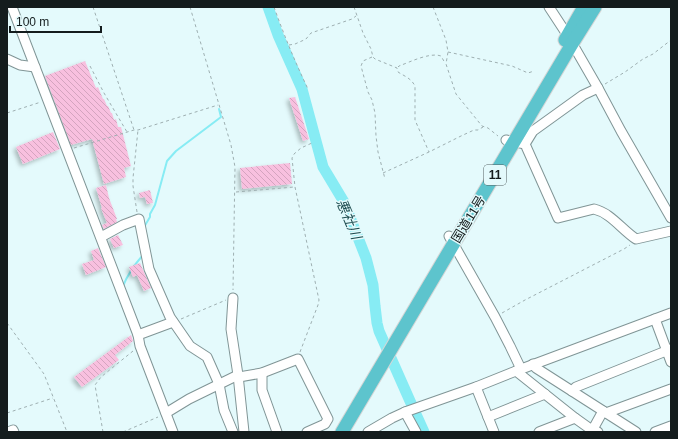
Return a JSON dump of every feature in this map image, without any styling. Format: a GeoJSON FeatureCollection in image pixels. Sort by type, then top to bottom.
{"type":"FeatureCollection","features":[{"type":"Feature","properties":{"kind":"highway","name":"国道11号"},"geometry":{"type":"LineString","coordinates":[[342,432],[392,340],[452,240],[515,141],[570,40],[584,7]]}},
{"type":"Feature","properties":{"kind":"highway","name":"国道11号"},"geometry":{"type":"LineString","coordinates":[[570,40],[595,7]]}},
{"type":"Feature","properties":{"kind":"highway","name":"国道11号"},"geometry":{"type":"LineString","coordinates":[[326,429],[384,354]]}},
{"type":"Feature","properties":{"kind":"street"},"geometry":{"type":"LineString","coordinates":[[12,7],[101,237],[173,432]]}},
{"type":"Feature","properties":{"kind":"street"},"geometry":{"type":"LineString","coordinates":[[550,7],[598,88],[671,218]]}},
{"type":"Feature","properties":{"kind":"street"},"geometry":{"type":"LineString","coordinates":[[7,59],[20,65],[35,67]]}},
{"type":"Feature","properties":{"kind":"street"},"geometry":{"type":"LineString","coordinates":[[598,88],[583,95],[533,131],[515,141],[558,218],[594,209],[610,218],[629,235],[636,239],[671,231]]}},
{"type":"Feature","properties":{"kind":"street"},"geometry":{"type":"LineString","coordinates":[[101,237],[138,219],[149,268],[173,322],[190,346],[207,357],[219,384],[224,410],[233,432]]}},
{"type":"Feature","properties":{"kind":"street"},"geometry":{"type":"LineString","coordinates":[[452,240],[510,346],[518,370],[545,394],[592,430],[605,412],[671,389]]}},
{"type":"Feature","properties":{"kind":"street"},"geometry":{"type":"LineString","coordinates":[[232,298],[231,329],[244,432]]}},
{"type":"Feature","properties":{"kind":"street"},"geometry":{"type":"LineString","coordinates":[[368,432],[392,418],[411,410],[671,313]]}},
{"type":"Feature","properties":{"kind":"street"},"geometry":{"type":"LineString","coordinates":[[655,319],[669,351],[671,362]]}},
{"type":"Feature","properties":{"kind":"street"},"geometry":{"type":"LineString","coordinates":[[138,335],[173,322]]}},
{"type":"Feature","properties":{"kind":"street"},"geometry":{"type":"LineString","coordinates":[[572,391],[576,387],[669,351]]}},
{"type":"Feature","properties":{"kind":"street"},"geometry":{"type":"LineString","coordinates":[[166,414],[189,399],[238,376],[262,373],[298,359],[328,419],[326,429],[307,432]]}},
{"type":"Feature","properties":{"kind":"street"},"geometry":{"type":"LineString","coordinates":[[533,364],[536,368],[636,432]]}},
{"type":"Feature","properties":{"kind":"street"},"geometry":{"type":"LineString","coordinates":[[262,373],[262,390],[277,432]]}},
{"type":"Feature","properties":{"kind":"street"},"geometry":{"type":"LineString","coordinates":[[476,387],[494,432]]}},
{"type":"Feature","properties":{"kind":"street"},"geometry":{"type":"LineString","coordinates":[[488,417],[545,394]]}},
{"type":"Feature","properties":{"kind":"street"},"geometry":{"type":"LineString","coordinates":[[411,410],[416,432]]}},
{"type":"Feature","properties":{"kind":"street"},"geometry":{"type":"LineString","coordinates":[[538,432],[575,418]]}},
{"type":"Feature","properties":{"kind":"street"},"geometry":{"type":"LineString","coordinates":[[655,432],[671,426]]}},
{"type":"Feature","properties":{"kind":"street"},"geometry":{"type":"LineString","coordinates":[[8,432],[13,430],[14,432]]}},
{"type":"Feature","properties":{"kind":"path"},"geometry":{"type":"LineString","coordinates":[[93,7],[134,130]]}},
{"type":"Feature","properties":{"kind":"path"},"geometry":{"type":"LineString","coordinates":[[173,322],[232,298],[235,167],[231,145],[190,7]]}},
{"type":"Feature","properties":{"kind":"path"},"geometry":{"type":"LineString","coordinates":[[274,7],[288,45],[308,89]]}},
{"type":"Feature","properties":{"kind":"path"},"geometry":{"type":"LineString","coordinates":[[354,7],[356,16],[371,49],[372,57]]}},
{"type":"Feature","properties":{"kind":"path"},"geometry":{"type":"LineString","coordinates":[[433,7],[446,40],[448,52],[446,64]]}},
{"type":"Feature","properties":{"kind":"path"},"geometry":{"type":"LineString","coordinates":[[288,45],[295,44],[306,39],[311,32],[356,16]]}},
{"type":"Feature","properties":{"kind":"path"},"geometry":{"type":"LineString","coordinates":[[598,88],[643,59],[654,54],[671,40]]}},
{"type":"Feature","properties":{"kind":"path"},"geometry":{"type":"LineString","coordinates":[[448,52],[512,66],[528,73],[534,71]]}},
{"type":"Feature","properties":{"kind":"path"},"geometry":{"type":"LineString","coordinates":[[397,68],[430,55],[441,56],[446,64],[456,94],[479,124],[488,128],[498,136],[515,141]]}},
{"type":"Feature","properties":{"kind":"path"},"geometry":{"type":"LineString","coordinates":[[372,57],[397,68],[398,72],[411,80],[415,86],[416,120],[429,152]]}},
{"type":"Feature","properties":{"kind":"path"},"geometry":{"type":"LineString","coordinates":[[372,57],[363,61],[360,66],[374,108],[376,140],[385,179]]}},
{"type":"Feature","properties":{"kind":"path"},"geometry":{"type":"LineString","coordinates":[[90,66],[127,132]]}},
{"type":"Feature","properties":{"kind":"path"},"geometry":{"type":"LineString","coordinates":[[7,113],[48,100]]}},
{"type":"Feature","properties":{"kind":"path"},"geometry":{"type":"LineString","coordinates":[[67,149],[138,130],[219,105]]}},
{"type":"Feature","properties":{"kind":"path"},"geometry":{"type":"LineString","coordinates":[[383,173],[474,130],[484,127]]}},
{"type":"Feature","properties":{"kind":"path"},"geometry":{"type":"LineString","coordinates":[[138,130],[133,186],[138,219]]}},
{"type":"Feature","properties":{"kind":"path"},"geometry":{"type":"LineString","coordinates":[[298,359],[319,300],[295,187],[292,156],[300,148],[312,143]]}},
{"type":"Feature","properties":{"kind":"path"},"geometry":{"type":"LineString","coordinates":[[235,192],[295,187]]}},
{"type":"Feature","properties":{"kind":"path"},"geometry":{"type":"LineString","coordinates":[[495,317],[624,249],[636,239]]}},
{"type":"Feature","properties":{"kind":"path"},"geometry":{"type":"LineString","coordinates":[[7,323],[44,374],[67,432]]}},
{"type":"Feature","properties":{"kind":"path"},"geometry":{"type":"LineString","coordinates":[[103,432],[95,385],[101,377],[140,346]]}},
{"type":"Feature","properties":{"kind":"path"},"geometry":{"type":"LineString","coordinates":[[7,413],[54,398]]}},
{"type":"Feature","properties":{"kind":"path"},"geometry":{"type":"LineString","coordinates":[[123,432],[166,414]]}},
{"type":"Feature","properties":{"kind":"building"},"geometry":{"type":"Polygon","coordinates":[[[85,61],[96,88],[98,87],[103,99],[112,113],[114,120],[116,119],[118,127],[121,127],[131,166],[124,168],[126,177],[104,184],[92,139],[71,145],[45,76],[85,61]]]}},
{"type":"Feature","properties":{"kind":"building"},"geometry":{"type":"Polygon","coordinates":[[[295,97],[309,139],[303,141],[289,98],[295,97]]]}},
{"type":"Feature","properties":{"kind":"building"},"geometry":{"type":"Polygon","coordinates":[[[53,132],[60,149],[23,164],[16,147],[53,132]]]}},
{"type":"Feature","properties":{"kind":"building"},"geometry":{"type":"Polygon","coordinates":[[[290,163],[292,184],[242,189],[240,168],[290,163]]]}},
{"type":"Feature","properties":{"kind":"building"},"geometry":{"type":"Polygon","coordinates":[[[106,185],[117,222],[104,229],[102,225],[107,223],[101,208],[96,188],[106,185]]]}},
{"type":"Feature","properties":{"kind":"building"},"geometry":{"type":"Polygon","coordinates":[[[150,190],[153,203],[147,204],[145,197],[140,198],[139,193],[150,190]]]}},
{"type":"Feature","properties":{"kind":"building"},"geometry":{"type":"Polygon","coordinates":[[[118,235],[123,245],[114,248],[110,239],[118,235]]]}},
{"type":"Feature","properties":{"kind":"building"},"geometry":{"type":"Polygon","coordinates":[[[98,248],[106,267],[86,275],[82,264],[94,260],[91,251],[98,248]]]}},
{"type":"Feature","properties":{"kind":"building"},"geometry":{"type":"Polygon","coordinates":[[[140,263],[151,288],[144,291],[137,275],[133,277],[129,267],[140,263]]]}},
{"type":"Feature","properties":{"kind":"building"},"geometry":{"type":"Polygon","coordinates":[[[131,335],[133,341],[115,355],[119,360],[82,387],[74,377],[131,335]]]}},
{"type":"Feature","properties":{"kind":"waterway","name":"悪社川"},"geometry":{"type":"LineString","coordinates":[[268,7],[278,35],[302,89],[323,167],[344,202],[366,258],[373,285],[379,331],[424,432]]}},
{"type":"Feature","properties":{"kind":"waterway"},"geometry":{"type":"LineString","coordinates":[[144,227],[155,205],[167,161],[176,151],[221,117],[219,109]]}},
{"type":"Feature","properties":{"kind":"waterway"},"geometry":{"type":"LineString","coordinates":[[123,286],[132,269],[143,255]]}}]}
